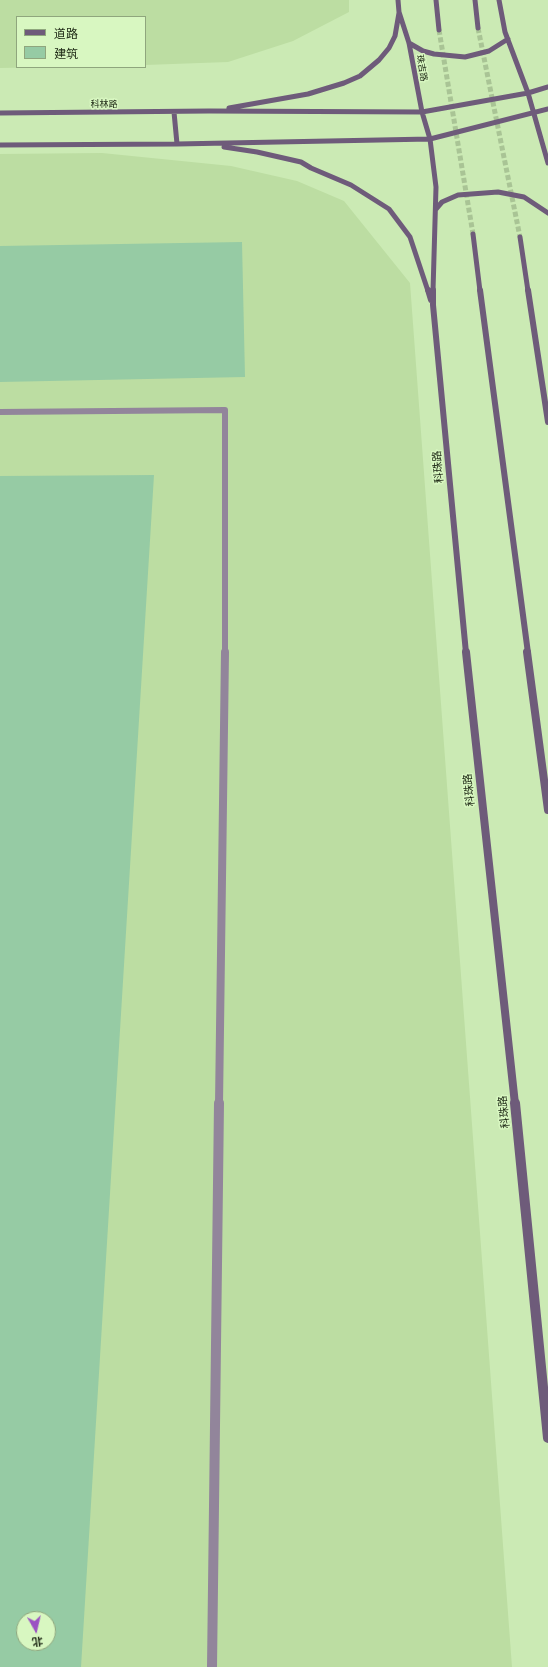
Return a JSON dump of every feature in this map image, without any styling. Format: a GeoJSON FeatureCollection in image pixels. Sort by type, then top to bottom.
{"type":"FeatureCollection","features":[{"type":"Feature","properties":{"kind":"main road","name":"珠吉路"},"geometry":{"type":"LineString","coordinates":[[398,0],[399,12],[409,42],[422,112],[430,139]]}},
{"type":"Feature","properties":{"kind":"main road"},"geometry":{"type":"LineString","coordinates":[[436,0],[439,30]]}},
{"type":"Feature","properties":{"kind":"main road"},"geometry":{"type":"LineString","coordinates":[[475,0],[478,28]]}},
{"type":"Feature","properties":{"kind":"main road"},"geometry":{"type":"LineString","coordinates":[[499,0],[508,39],[528,93],[548,163]]}},
{"type":"Feature","properties":{"kind":"main road"},"geometry":{"type":"LineString","coordinates":[[209,111],[308,94],[344,83],[360,76],[379,60],[389,48],[395,36],[399,12]]}},
{"type":"Feature","properties":{"kind":"main road"},"geometry":{"type":"LineString","coordinates":[[409,42],[423,51],[434,54],[465,57],[490,51],[508,39]]}},
{"type":"Feature","properties":{"kind":"main road"},"geometry":{"type":"LineString","coordinates":[[209,111],[422,112],[528,93],[548,87]]}},
{"type":"Feature","properties":{"kind":"main road"},"geometry":{"type":"LineString","coordinates":[[0,145],[198,144],[430,139],[548,109]]}},
{"type":"Feature","properties":{"kind":"main road","name":"科林路"},"geometry":{"type":"LineString","coordinates":[[0,113],[209,111]]}},
{"type":"Feature","properties":{"kind":"main road"},"geometry":{"type":"LineString","coordinates":[[174,112],[177,144]]}},
{"type":"Feature","properties":{"kind":"main road","name":"科珠路"},"geometry":{"type":"LineString","coordinates":[[430,139],[436,187],[433,305],[469,687],[516,1113],[548,1438]]}},
{"type":"Feature","properties":{"kind":"main road"},"geometry":{"type":"LineString","coordinates":[[198,144],[257,152],[301,162],[311,168],[351,185],[388,209],[410,237],[433,305]]}},
{"type":"Feature","properties":{"kind":"main road"},"geometry":{"type":"LineString","coordinates":[[436,209],[442,202],[458,195],[498,192],[524,198],[548,213]]}},
{"type":"Feature","properties":{"kind":"main road"},"geometry":{"type":"LineString","coordinates":[[473,234],[548,810]]}},
{"type":"Feature","properties":{"kind":"main road"},"geometry":{"type":"LineString","coordinates":[[520,237],[548,422]]}},
{"type":"Feature","properties":{"kind":"lane"},"geometry":{"type":"LineString","coordinates":[[0,412],[225,410],[225,648],[212,1667]]}},
{"type":"Feature","properties":{"kind":"shaded area"},"geometry":{"type":"Polygon","coordinates":[[[0,0],[349,0],[349,12],[293,41],[228,62],[146,65],[146,16],[16,16],[16,68],[0,68],[0,0]]]}},
{"type":"Feature","properties":{"kind":"shaded area"},"geometry":{"type":"Polygon","coordinates":[[[102,153],[231,166],[297,181],[344,201],[410,283],[512,1667],[0,1667],[0,154],[102,153]]]}},
{"type":"Feature","properties":{"kind":"building"},"geometry":{"type":"Polygon","coordinates":[[[242,242],[245,377],[0,382],[0,246],[242,242]]]}},
{"type":"Feature","properties":{"kind":"building"},"geometry":{"type":"Polygon","coordinates":[[[154,475],[81,1667],[0,1667],[0,476],[154,475]]]}},
{"type":"Feature","properties":{"kind":"tunnel"},"geometry":{"type":"LineString","coordinates":[[478,28],[520,237]]}},
{"type":"Feature","properties":{"kind":"tunnel"},"geometry":{"type":"LineString","coordinates":[[439,30],[473,234]]}}]}
